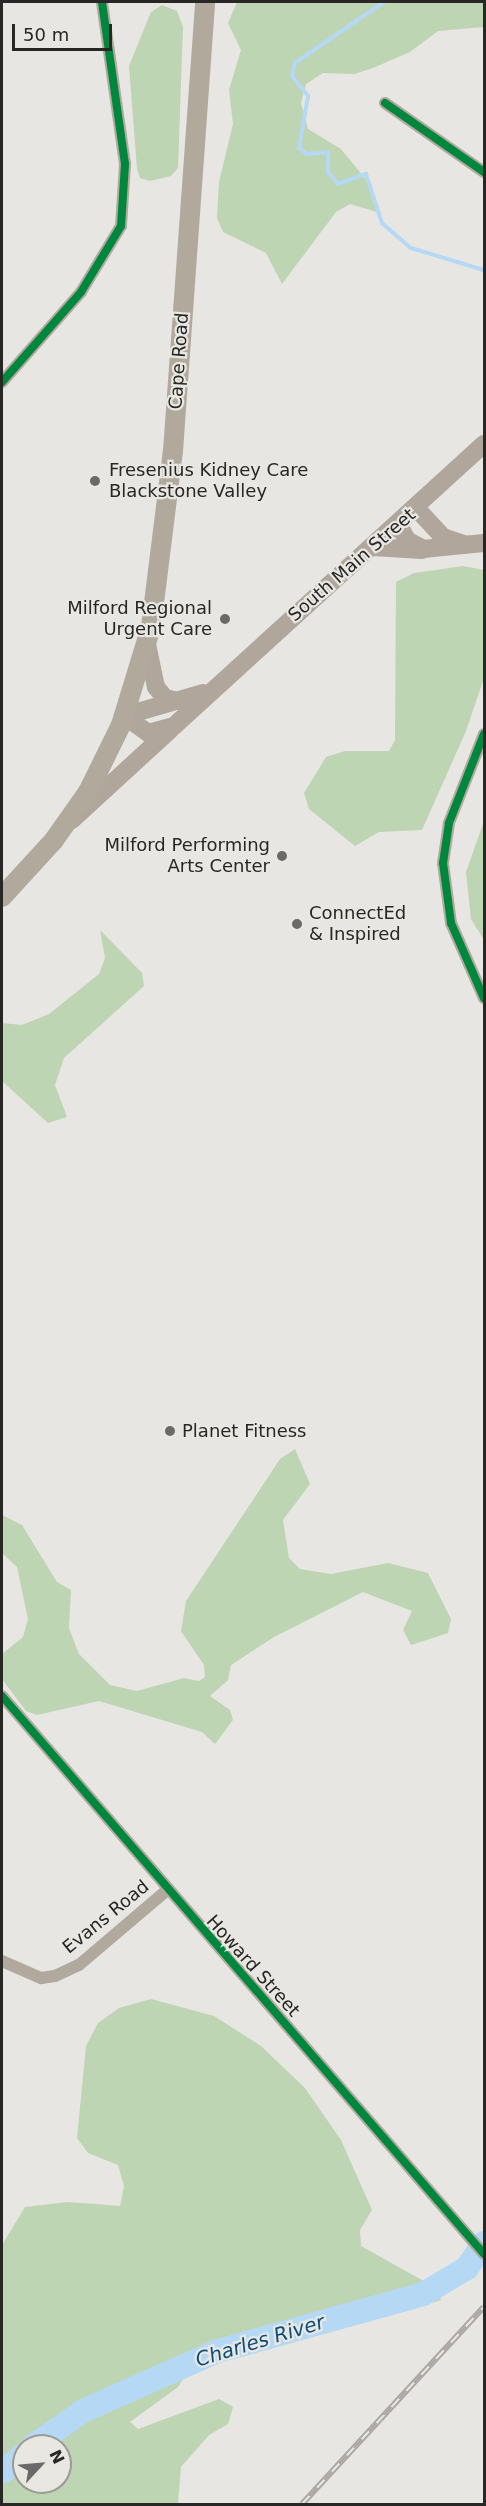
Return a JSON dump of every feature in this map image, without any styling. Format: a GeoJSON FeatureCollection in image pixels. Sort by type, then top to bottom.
{"type":"FeatureCollection","features":[{"type":"Feature","properties":{"kind":"main road","name":"Cape Road"},"geometry":{"type":"LineString","coordinates":[[124,716],[147,644],[168,498],[206,2]]}},
{"type":"Feature","properties":{"kind":"main road","name":"South Main Street"},"geometry":{"type":"LineString","coordinates":[[124,716],[148,733],[177,723],[216,684],[417,509],[484,444]]}},
{"type":"Feature","properties":{"kind":"main road"},"geometry":{"type":"LineString","coordinates":[[417,509],[443,537],[465,545]]}},
{"type":"Feature","properties":{"kind":"main road"},"geometry":{"type":"LineString","coordinates":[[399,525],[411,543],[428,549]]}},
{"type":"Feature","properties":{"kind":"main road"},"geometry":{"type":"LineString","coordinates":[[373,547],[428,549],[484,543]]}},
{"type":"Feature","properties":{"kind":"main road"},"geometry":{"type":"LineString","coordinates":[[147,644],[156,687],[169,700],[182,702]]}},
{"type":"Feature","properties":{"kind":"main road","name":"South Main Street"},"geometry":{"type":"LineString","coordinates":[[124,716],[182,702],[216,684]]}},
{"type":"Feature","properties":{"kind":"main road"},"geometry":{"type":"LineString","coordinates":[[66,825],[124,716]]}},
{"type":"Feature","properties":{"kind":"main road"},"geometry":{"type":"LineString","coordinates":[[2,897],[66,825],[177,723]]}},
{"type":"Feature","properties":{"kind":"street"},"geometry":{"type":"LineString","coordinates":[[2,382],[89,283],[120,226],[125,164],[102,2]]}},
{"type":"Feature","properties":{"kind":"street"},"geometry":{"type":"LineString","coordinates":[[385,103],[484,172]]}},
{"type":"Feature","properties":{"kind":"street"},"geometry":{"type":"LineString","coordinates":[[484,734],[449,823],[443,863],[451,923],[484,998]]}},
{"type":"Feature","properties":{"kind":"street","name":"Howard Street"},"geometry":{"type":"LineString","coordinates":[[2,1696],[166,1891],[484,2254]]}},
{"type":"Feature","properties":{"kind":"street","name":"Evans Road"},"geometry":{"type":"LineString","coordinates":[[2,1961],[41,1978],[55,1977],[79,1965],[166,1891]]}},
{"type":"Feature","properties":{"kind":"green space"},"geometry":{"type":"Polygon","coordinates":[[[237,2],[484,2],[484,27],[438,31],[410,52],[373,68],[354,74],[323,73],[306,84],[301,103],[308,129],[341,149],[368,182],[377,212],[350,204],[336,212],[282,284],[266,253],[223,232],[217,218],[219,182],[233,124],[229,90],[241,50],[228,23],[237,2]]]}},
{"type":"Feature","properties":{"kind":"green space"},"geometry":{"type":"Polygon","coordinates":[[[162,5],[177,11],[183,27],[178,168],[171,176],[150,181],[140,178],[137,169],[129,66],[151,12],[162,5]]]}},
{"type":"Feature","properties":{"kind":"green space"},"geometry":{"type":"Polygon","coordinates":[[[463,566],[484,570],[484,678],[466,731],[422,830],[379,832],[355,846],[309,809],[304,793],[326,757],[345,751],[389,751],[395,740],[396,582],[414,573],[463,566]]]}},
{"type":"Feature","properties":{"kind":"green space"},"geometry":{"type":"Polygon","coordinates":[[[484,821],[484,940],[471,919],[466,872],[484,821]]]}},
{"type":"Feature","properties":{"kind":"green space"},"geometry":{"type":"Polygon","coordinates":[[[100,930],[142,973],[144,986],[64,1058],[55,1085],[67,1117],[48,1123],[2,1081],[2,1023],[22,1025],[49,1014],[99,974],[105,958],[100,930]]]}},
{"type":"Feature","properties":{"kind":"green space"},"geometry":{"type":"Polygon","coordinates":[[[295,1449],[310,1484],[283,1520],[289,1558],[300,1569],[331,1574],[388,1563],[428,1573],[451,1619],[448,1633],[411,1645],[403,1630],[412,1611],[363,1592],[274,1637],[231,1665],[228,1680],[210,1696],[230,1710],[233,1720],[215,1744],[202,1732],[99,1701],[37,1715],[26,1711],[2,1679],[2,1654],[23,1637],[28,1619],[17,1567],[2,1553],[2,1515],[22,1525],[57,1582],[71,1590],[69,1628],[79,1654],[110,1685],[137,1691],[184,1678],[199,1681],[205,1677],[204,1665],[181,1631],[186,1601],[280,1459],[295,1449]]]}},
{"type":"Feature","properties":{"kind":"green space"},"geometry":{"type":"Polygon","coordinates":[[[151,1999],[214,2016],[261,2046],[305,2088],[341,2140],[372,2210],[360,2230],[361,2246],[438,2289],[441,2300],[360,2324],[337,2323],[189,2370],[178,2387],[130,2422],[138,2429],[219,2399],[233,2407],[228,2424],[209,2435],[181,2467],[178,2504],[2,2504],[2,2245],[25,2207],[68,2202],[120,2206],[124,2186],[118,2165],[88,2153],[77,2138],[86,2046],[98,2023],[119,2008],[151,1999]]]}},
{"type":"Feature","properties":{"kind":"waterway"},"geometry":{"type":"LineString","coordinates":[[384,2],[295,63],[292,76],[308,96],[299,148],[307,154],[328,152],[328,172],[338,184],[366,174],[382,223],[411,248],[484,270]]}},
{"type":"Feature","properties":{"kind":"waterway","name":"Charles River"},"geometry":{"type":"LineString","coordinates":[[50,2434],[83,2411],[218,2351],[423,2294],[467,2268],[484,2243]]}},
{"type":"Feature","properties":{"kind":"waterway","name":"Charles River"},"geometry":{"type":"LineString","coordinates":[[2,2472],[12,2464]]}},
{"type":"Feature","properties":{"kind":"railway"},"geometry":{"type":"LineString","coordinates":[[302,2504],[484,2307]]}},
{"type":"Feature","properties":{"kind":"cycle path"},"geometry":{"type":"LineString","coordinates":[[2,382],[81,292],[121,226],[125,164],[102,2]]}},
{"type":"Feature","properties":{"kind":"cycle path"},"geometry":{"type":"LineString","coordinates":[[385,103],[484,172]]}},
{"type":"Feature","properties":{"kind":"cycle path"},"geometry":{"type":"LineString","coordinates":[[484,734],[449,823],[443,863],[451,923],[484,998]]}},
{"type":"Feature","properties":{"kind":"cycle path"},"geometry":{"type":"LineString","coordinates":[[2,1696],[484,2254]]}},
{"type":"Feature","properties":{"kind":"place","name":"Fresenius Kidney Care Blackstone Valley"},"geometry":{"type":"Point","coordinates":[95,481]}},
{"type":"Feature","properties":{"kind":"place","name":"Milford Regional Urgent Care"},"geometry":{"type":"Point","coordinates":[225,619]}},
{"type":"Feature","properties":{"kind":"place","name":"Milford Performing Arts Center"},"geometry":{"type":"Point","coordinates":[282,856]}},
{"type":"Feature","properties":{"kind":"place","name":"ConnectEd & Inspired"},"geometry":{"type":"Point","coordinates":[297,924]}},
{"type":"Feature","properties":{"kind":"place","name":"Planet Fitness"},"geometry":{"type":"Point","coordinates":[170,1431]}}]}
